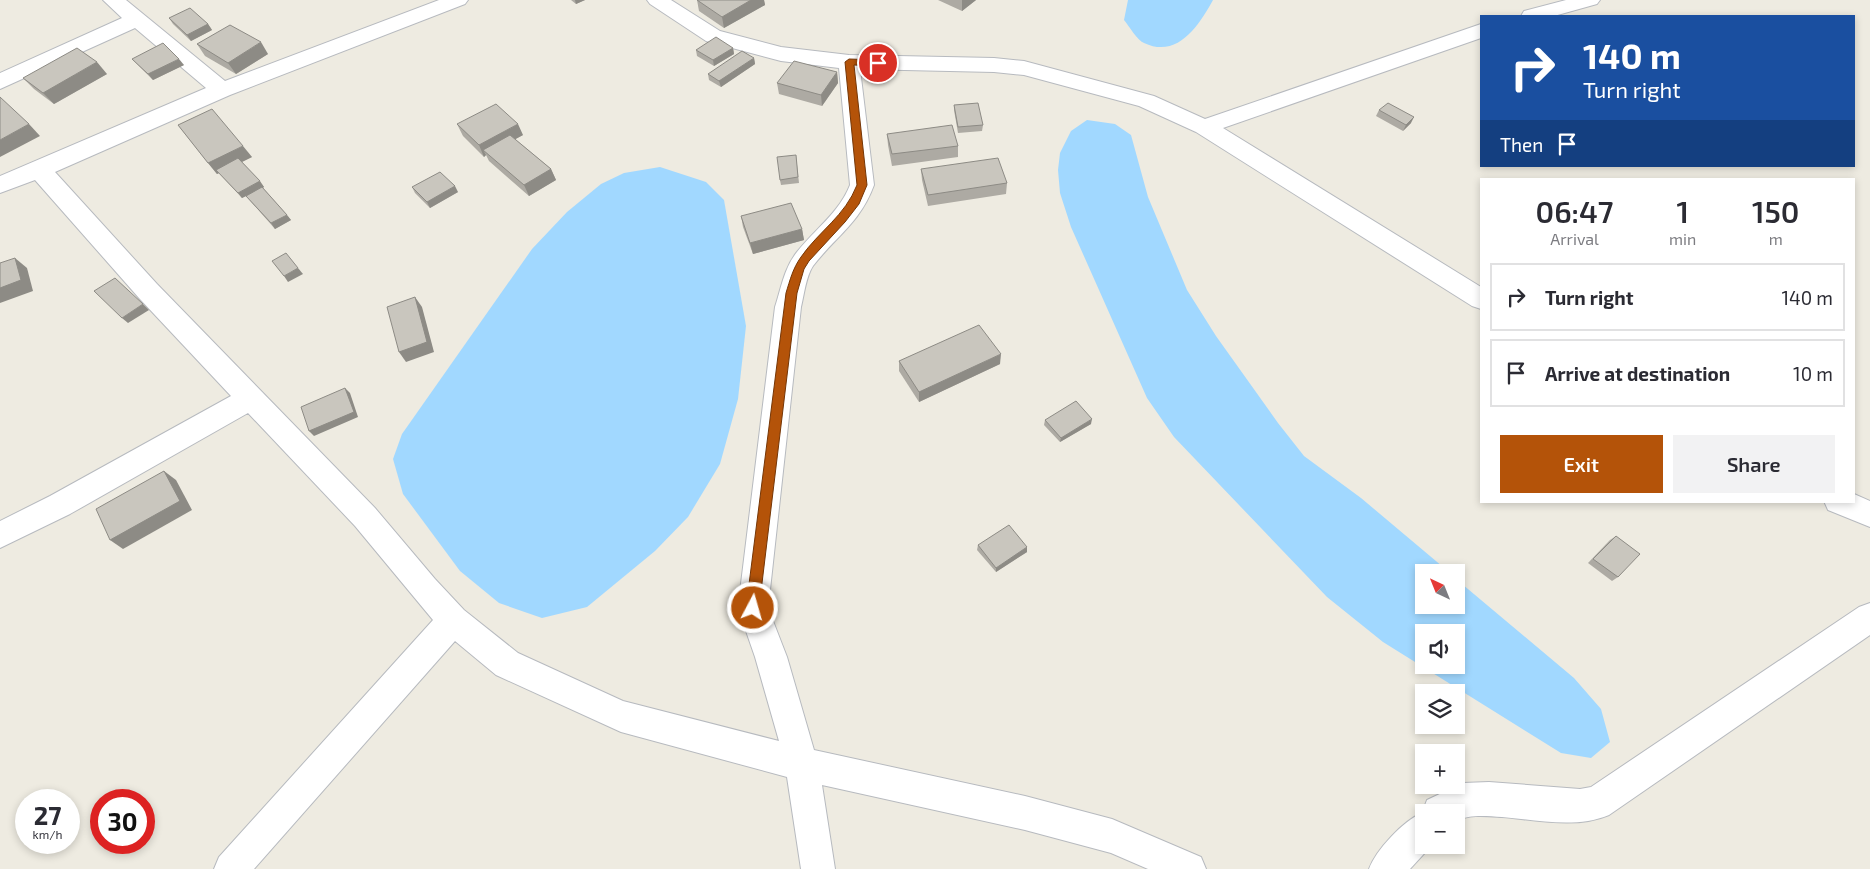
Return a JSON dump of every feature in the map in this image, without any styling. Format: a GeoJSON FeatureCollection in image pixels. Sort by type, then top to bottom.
{"type":"FeatureCollection","features":[{"type":"Feature","properties":{"kind":"street"},"geometry":{"type":"LineString","coordinates":[[113,0],[222,90]]}},
{"type":"Feature","properties":{"kind":"street"},"geometry":{"type":"LineString","coordinates":[[0,185],[40,170],[222,90],[458,0]]}},
{"type":"Feature","properties":{"kind":"street"},"geometry":{"type":"LineString","coordinates":[[657,0],[700,29],[733,43],[799,57],[849,62],[994,65],[1024,68],[1146,101],[1204,127],[1480,298]]}},
{"type":"Feature","properties":{"kind":"street"},"geometry":{"type":"LineString","coordinates":[[1535,15],[1590,0]]}},
{"type":"Feature","properties":{"kind":"street"},"geometry":{"type":"LineString","coordinates":[[0,82],[136,19]]}},
{"type":"Feature","properties":{"kind":"street"},"geometry":{"type":"LineString","coordinates":[[1204,127],[1480,31]]}},
{"type":"Feature","properties":{"kind":"street"},"geometry":{"type":"LineString","coordinates":[[818,869],[802,764],[772,657],[753,608],[787,316],[795,279],[805,259],[842,220],[856,201],[862,185],[849,62]]}},
{"type":"Feature","properties":{"kind":"street"},"geometry":{"type":"LineString","coordinates":[[40,170],[148,291],[249,399],[365,517],[424,589],[454,620],[507,664],[621,716],[802,764],[1025,813],[1112,836],[1189,869]]}},
{"type":"Feature","properties":{"kind":"street"},"geometry":{"type":"LineString","coordinates":[[0,535],[60,505],[249,399]]}},
{"type":"Feature","properties":{"kind":"street"},"geometry":{"type":"LineString","coordinates":[[1843,503],[1870,514]]}},
{"type":"Feature","properties":{"kind":"street"},"geometry":{"type":"LineString","coordinates":[[1456,804],[1464,800],[1489,799],[1580,806],[1597,804],[1870,617]]}},
{"type":"Feature","properties":{"kind":"street"},"geometry":{"type":"LineString","coordinates":[[231,869],[454,620]]}},
{"type":"Feature","properties":{"kind":"street"},"geometry":{"type":"LineString","coordinates":[[1386,869],[1415,838]]}},
{"type":"Feature","properties":{"kind":"water"},"geometry":{"type":"Polygon","coordinates":[[[1128,0],[1213,0],[1201,20],[1186,37],[1167,47],[1156,47],[1141,41],[1124,20],[1128,0]]]}},
{"type":"Feature","properties":{"kind":"water"},"geometry":{"type":"Polygon","coordinates":[[[1087,120],[1115,124],[1131,135],[1148,197],[1187,290],[1216,336],[1278,423],[1304,456],[1361,498],[1439,564],[1415,564],[1415,614],[1465,614],[1465,587],[1574,678],[1601,709],[1610,742],[1591,758],[1561,753],[1465,693],[1465,684],[1450,684],[1434,674],[1465,674],[1465,624],[1415,624],[1415,662],[1383,642],[1327,597],[1174,437],[1147,398],[1071,227],[1060,193],[1058,170],[1060,153],[1071,131],[1087,120]]]}},
{"type":"Feature","properties":{"kind":"water"},"geometry":{"type":"Polygon","coordinates":[[[660,167],[706,182],[724,200],[746,326],[738,399],[720,464],[688,517],[655,551],[587,607],[542,618],[499,603],[460,571],[403,494],[393,459],[402,434],[532,249],[567,212],[601,184],[624,173],[660,167]]]}},
{"type":"Feature","properties":{"kind":"building"},"geometry":{"type":"Polygon","coordinates":[[[697,0],[751,0],[722,17],[697,0]]]}},
{"type":"Feature","properties":{"kind":"building"},"geometry":{"type":"Polygon","coordinates":[[[190,8],[208,24],[187,35],[169,18],[190,8]]]}},
{"type":"Feature","properties":{"kind":"building"},"geometry":{"type":"Polygon","coordinates":[[[230,25],[261,42],[228,63],[197,44],[230,25]]]}},
{"type":"Feature","properties":{"kind":"building"},"geometry":{"type":"Polygon","coordinates":[[[716,37],[733,48],[713,60],[696,50],[716,37]]]}},
{"type":"Feature","properties":{"kind":"building"},"geometry":{"type":"Polygon","coordinates":[[[163,43],[179,59],[148,74],[132,59],[163,43]]]}},
{"type":"Feature","properties":{"kind":"building"},"geometry":{"type":"Polygon","coordinates":[[[77,48],[97,62],[43,93],[23,78],[77,48]]]}},
{"type":"Feature","properties":{"kind":"building"},"geometry":{"type":"Polygon","coordinates":[[[742,51],[754,58],[719,81],[708,74],[742,51]]]}},
{"type":"Feature","properties":{"kind":"building"},"geometry":{"type":"Polygon","coordinates":[[[794,61],[837,72],[821,95],[777,83],[794,61]]]}},
{"type":"Feature","properties":{"kind":"building"},"geometry":{"type":"Polygon","coordinates":[[[0,97],[29,124],[0,140],[0,97]]]}},
{"type":"Feature","properties":{"kind":"building"},"geometry":{"type":"Polygon","coordinates":[[[978,103],[983,125],[958,127],[954,105],[978,103]]]}},
{"type":"Feature","properties":{"kind":"building"},"geometry":{"type":"Polygon","coordinates":[[[1388,103],[1414,117],[1406,125],[1379,110],[1388,103]]]}},
{"type":"Feature","properties":{"kind":"building"},"geometry":{"type":"Polygon","coordinates":[[[496,104],[518,124],[479,145],[457,124],[496,104]]]}},
{"type":"Feature","properties":{"kind":"building"},"geometry":{"type":"Polygon","coordinates":[[[212,109],[243,146],[208,163],[178,125],[212,109]]]}},
{"type":"Feature","properties":{"kind":"building"},"geometry":{"type":"Polygon","coordinates":[[[952,125],[958,146],[892,154],[887,134],[952,125]]]}},
{"type":"Feature","properties":{"kind":"building"},"geometry":{"type":"Polygon","coordinates":[[[510,135],[551,169],[524,185],[483,150],[510,135]]]}},
{"type":"Feature","properties":{"kind":"building"},"geometry":{"type":"Polygon","coordinates":[[[796,155],[798,177],[780,180],[777,157],[796,155]]]}},
{"type":"Feature","properties":{"kind":"building"},"geometry":{"type":"Polygon","coordinates":[[[238,158],[260,181],[238,193],[216,170],[238,158]]]}},
{"type":"Feature","properties":{"kind":"building"},"geometry":{"type":"Polygon","coordinates":[[[998,158],[1007,183],[928,195],[921,169],[998,158]]]}},
{"type":"Feature","properties":{"kind":"building"},"geometry":{"type":"Polygon","coordinates":[[[440,172],[455,186],[427,202],[412,187],[440,172]]]}},
{"type":"Feature","properties":{"kind":"building"},"geometry":{"type":"Polygon","coordinates":[[[262,187],[287,215],[271,223],[246,196],[262,187]]]}},
{"type":"Feature","properties":{"kind":"building"},"geometry":{"type":"Polygon","coordinates":[[[791,203],[802,229],[750,243],[741,216],[791,203]]]}},
{"type":"Feature","properties":{"kind":"building"},"geometry":{"type":"Polygon","coordinates":[[[286,253],[298,268],[284,276],[272,261],[286,253]]]}},
{"type":"Feature","properties":{"kind":"building"},"geometry":{"type":"Polygon","coordinates":[[[15,258],[21,280],[0,288],[0,263],[15,258]]]}},
{"type":"Feature","properties":{"kind":"building"},"geometry":{"type":"Polygon","coordinates":[[[115,278],[143,304],[122,318],[94,291],[115,278]]]}},
{"type":"Feature","properties":{"kind":"building"},"geometry":{"type":"Polygon","coordinates":[[[415,297],[427,342],[399,352],[387,307],[415,297]]]}},
{"type":"Feature","properties":{"kind":"building"},"geometry":{"type":"Polygon","coordinates":[[[979,325],[1001,354],[919,392],[899,361],[979,325]]]}},
{"type":"Feature","properties":{"kind":"building"},"geometry":{"type":"Polygon","coordinates":[[[345,388],[354,412],[309,431],[301,407],[345,388]]]}},
{"type":"Feature","properties":{"kind":"building"},"geometry":{"type":"Polygon","coordinates":[[[1076,401],[1092,419],[1061,438],[1045,420],[1076,401]]]}},
{"type":"Feature","properties":{"kind":"building"},"geometry":{"type":"Polygon","coordinates":[[[164,471],[180,501],[110,540],[96,509],[164,471]]]}},
{"type":"Feature","properties":{"kind":"building"},"geometry":{"type":"Polygon","coordinates":[[[1009,525],[1027,547],[996,568],[978,545],[1009,525]]]}},
{"type":"Feature","properties":{"kind":"building"},"geometry":{"type":"Polygon","coordinates":[[[1616,536],[1640,554],[1618,577],[1593,559],[1616,536]]]}},
{"type":"Feature","properties":{"kind":"route"},"geometry":{"type":"LineString","coordinates":[[753,608],[788,307],[795,279],[805,259],[842,220],[856,201],[862,185],[849,62],[878,63]]}}]}
